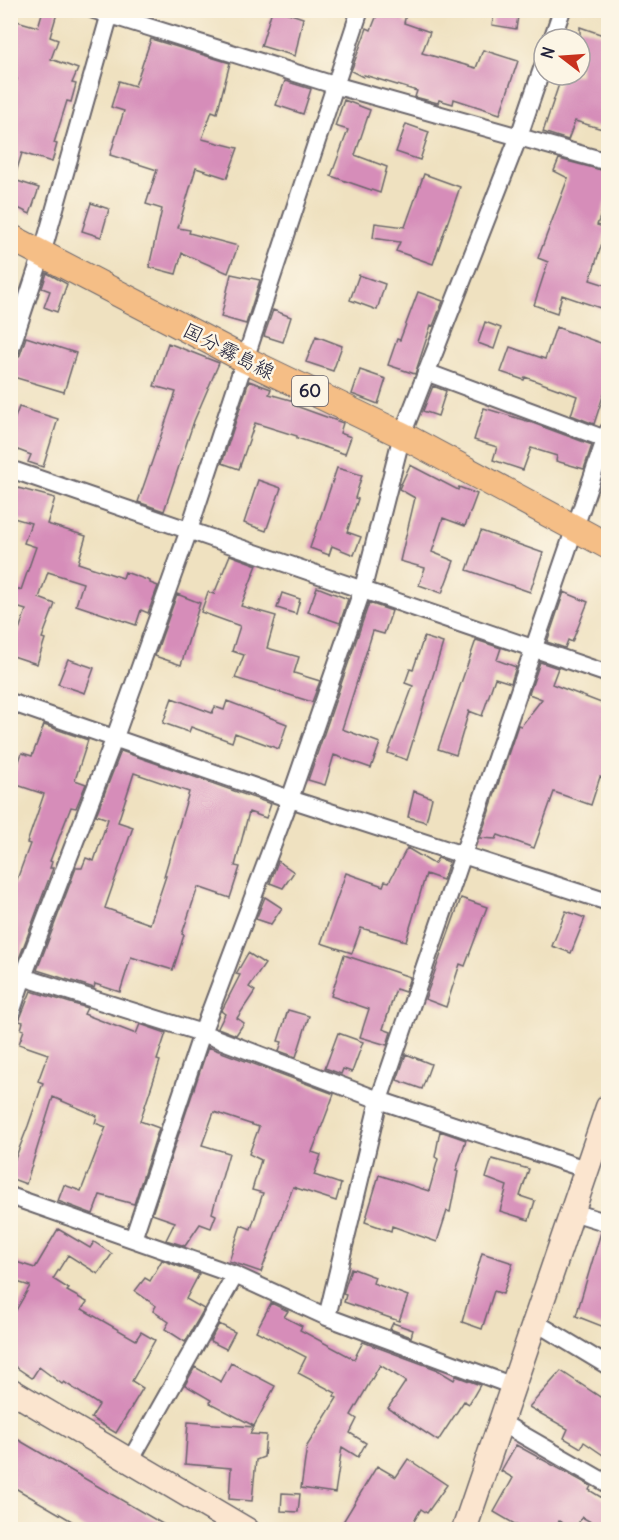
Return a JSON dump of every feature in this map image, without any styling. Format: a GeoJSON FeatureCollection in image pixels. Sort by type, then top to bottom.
{"type":"FeatureCollection","features":[{"type":"Feature","properties":{"kind":"main road","name":"国分霧島線"},"geometry":{"type":"LineString","coordinates":[[10,237],[244,359],[402,435],[609,546]]}},
{"type":"Feature","properties":{"kind":"street"},"geometry":{"type":"LineString","coordinates":[[10,1017],[17,975],[115,737],[189,531],[360,10]]}},
{"type":"Feature","properties":{"kind":"street"},"geometry":{"type":"LineString","coordinates":[[556,27],[562,10]]}},
{"type":"Feature","properties":{"kind":"street"},"geometry":{"type":"LineString","coordinates":[[10,351],[42,254],[105,12],[334,85],[609,162]]}},
{"type":"Feature","properties":{"kind":"street"},"geometry":{"type":"LineString","coordinates":[[133,1239],[201,1033],[290,799],[363,588],[402,435],[519,136],[536,87]]}},
{"type":"Feature","properties":{"kind":"street"},"geometry":{"type":"LineString","coordinates":[[327,1317],[379,1100],[608,437],[426,372]]}},
{"type":"Feature","properties":{"kind":"street"},"geometry":{"type":"LineString","coordinates":[[10,469],[609,674]]}},
{"type":"Feature","properties":{"kind":"street"},"geometry":{"type":"LineString","coordinates":[[10,702],[290,799],[609,902]]}},
{"type":"Feature","properties":{"kind":"street"},"geometry":{"type":"LineString","coordinates":[[17,975],[201,1033],[379,1100],[588,1170]]}},
{"type":"Feature","properties":{"kind":"street"},"geometry":{"type":"LineString","coordinates":[[464,1530],[609,1107]]}},
{"type":"Feature","properties":{"kind":"street"},"geometry":{"type":"LineString","coordinates":[[10,1196],[235,1275],[327,1317],[513,1386]]}},
{"type":"Feature","properties":{"kind":"street"},"geometry":{"type":"LineString","coordinates":[[573,1212],[609,1223]]}},
{"type":"Feature","properties":{"kind":"street"},"geometry":{"type":"LineString","coordinates":[[130,1461],[235,1275]]}},
{"type":"Feature","properties":{"kind":"street"},"geometry":{"type":"LineString","coordinates":[[535,1322],[609,1366]]}},
{"type":"Feature","properties":{"kind":"street"},"geometry":{"type":"LineString","coordinates":[[10,1390],[247,1530]]}},
{"type":"Feature","properties":{"kind":"street"},"geometry":{"type":"LineString","coordinates":[[502,1423],[609,1484]]}},
{"type":"Feature","properties":{"kind":"building"},"geometry":{"type":"Polygon","coordinates":[[[43,10],[58,10],[50,37],[58,40],[51,59],[78,69],[72,83],[76,84],[71,102],[67,101],[54,143],[57,144],[52,162],[22,153],[14,179],[11,179],[39,188],[30,214],[10,204],[10,100],[17,79],[10,78],[10,19],[38,27],[43,10]]]}},
{"type":"Feature","properties":{"kind":"building"},"geometry":{"type":"Polygon","coordinates":[[[272,10],[303,18],[295,56],[261,46],[272,10]]]}},
{"type":"Feature","properties":{"kind":"building"},"geometry":{"type":"Polygon","coordinates":[[[379,10],[407,10],[404,23],[430,32],[422,53],[476,68],[483,50],[518,61],[500,114],[454,99],[453,104],[415,97],[417,91],[364,75],[363,77],[351,71],[367,28],[371,30],[379,10]]]}},
{"type":"Feature","properties":{"kind":"building"},"geometry":{"type":"Polygon","coordinates":[[[495,10],[519,10],[516,29],[492,25],[495,10]]]}},
{"type":"Feature","properties":{"kind":"building"},"geometry":{"type":"Polygon","coordinates":[[[592,31],[609,37],[609,131],[575,121],[568,140],[543,132],[558,87],[592,87],[592,31]]]}},
{"type":"Feature","properties":{"kind":"building"},"geometry":{"type":"Polygon","coordinates":[[[151,39],[230,63],[217,113],[212,111],[202,139],[238,148],[227,178],[196,168],[178,228],[238,246],[228,273],[182,253],[176,274],[149,267],[162,209],[146,204],[157,170],[110,155],[124,111],[111,107],[119,81],[135,86],[151,39]]]}},
{"type":"Feature","properties":{"kind":"building"},"geometry":{"type":"Polygon","coordinates":[[[285,81],[311,89],[303,114],[276,105],[285,81]]]}},
{"type":"Feature","properties":{"kind":"building"},"geometry":{"type":"Polygon","coordinates":[[[344,100],[370,110],[355,155],[387,167],[380,193],[331,176],[348,130],[335,126],[344,100]]]}},
{"type":"Feature","properties":{"kind":"building"},"geometry":{"type":"Polygon","coordinates":[[[406,124],[429,132],[420,160],[396,152],[406,124]]]}},
{"type":"Feature","properties":{"kind":"building"},"geometry":{"type":"Polygon","coordinates":[[[559,159],[609,172],[609,193],[597,225],[607,228],[590,280],[609,286],[609,311],[562,295],[557,313],[534,305],[548,262],[538,258],[568,178],[554,171],[559,159]]]}},
{"type":"Feature","properties":{"kind":"building"},"geometry":{"type":"Polygon","coordinates":[[[424,174],[460,187],[433,264],[396,251],[400,242],[373,238],[375,223],[405,227],[424,174]]]}},
{"type":"Feature","properties":{"kind":"building"},"geometry":{"type":"Polygon","coordinates":[[[91,203],[109,209],[101,237],[82,231],[91,203]]]}},
{"type":"Feature","properties":{"kind":"building"},"geometry":{"type":"Polygon","coordinates":[[[47,273],[67,284],[57,312],[44,307],[50,291],[42,288],[47,273]]]}},
{"type":"Feature","properties":{"kind":"building"},"geometry":{"type":"Polygon","coordinates":[[[231,274],[260,280],[246,324],[221,317],[231,274]]]}},
{"type":"Feature","properties":{"kind":"building"},"geometry":{"type":"Polygon","coordinates":[[[359,275],[385,284],[377,310],[350,300],[359,275]]]}},
{"type":"Feature","properties":{"kind":"building"},"geometry":{"type":"Polygon","coordinates":[[[418,292],[443,301],[433,326],[431,325],[415,374],[388,365],[418,292]]]}},
{"type":"Feature","properties":{"kind":"building"},"geometry":{"type":"Polygon","coordinates":[[[273,310],[291,317],[283,342],[264,336],[273,310]]]}},
{"type":"Feature","properties":{"kind":"building"},"geometry":{"type":"Polygon","coordinates":[[[485,322],[501,328],[494,349],[478,343],[485,322]]]}},
{"type":"Feature","properties":{"kind":"building"},"geometry":{"type":"Polygon","coordinates":[[[556,327],[609,346],[609,378],[594,424],[571,415],[577,396],[525,377],[524,380],[501,372],[510,347],[545,359],[556,327]]]}},
{"type":"Feature","properties":{"kind":"building"},"geometry":{"type":"Polygon","coordinates":[[[316,336],[342,346],[333,371],[306,362],[316,336]]]}},
{"type":"Feature","properties":{"kind":"building"},"geometry":{"type":"Polygon","coordinates":[[[26,337],[76,353],[64,392],[10,376],[10,361],[20,355],[26,337]]]}},
{"type":"Feature","properties":{"kind":"building"},"geometry":{"type":"Polygon","coordinates":[[[168,343],[219,363],[194,421],[164,511],[138,502],[176,392],[154,386],[168,343]]]}},
{"type":"Feature","properties":{"kind":"building"},"geometry":{"type":"Polygon","coordinates":[[[360,370],[386,379],[378,404],[352,394],[360,370]]]}},
{"type":"Feature","properties":{"kind":"building"},"geometry":{"type":"Polygon","coordinates":[[[249,381],[271,389],[269,394],[294,401],[293,405],[343,423],[340,433],[351,437],[345,454],[255,423],[239,469],[222,463],[249,381]]]}},
{"type":"Feature","properties":{"kind":"building"},"geometry":{"type":"Polygon","coordinates":[[[433,386],[446,391],[438,416],[423,411],[433,386]]]}},
{"type":"Feature","properties":{"kind":"building"},"geometry":{"type":"Polygon","coordinates":[[[19,407],[58,419],[43,467],[28,462],[31,455],[10,447],[10,431],[19,407]]]}},
{"type":"Feature","properties":{"kind":"building"},"geometry":{"type":"Polygon","coordinates":[[[484,408],[592,445],[584,469],[556,461],[557,456],[531,448],[523,470],[493,460],[497,447],[474,440],[484,408]]]}},
{"type":"Feature","properties":{"kind":"building"},"geometry":{"type":"Polygon","coordinates":[[[410,465],[458,490],[459,487],[477,494],[465,526],[443,518],[432,552],[454,561],[442,593],[419,585],[425,568],[400,561],[415,498],[399,489],[410,465]]]}},
{"type":"Feature","properties":{"kind":"building"},"geometry":{"type":"Polygon","coordinates":[[[337,468],[362,475],[355,498],[358,499],[347,532],[361,537],[354,555],[332,546],[329,555],[310,548],[337,468]]]}},
{"type":"Feature","properties":{"kind":"building"},"geometry":{"type":"Polygon","coordinates":[[[258,480],[281,488],[266,531],[244,523],[258,480]]]}},
{"type":"Feature","properties":{"kind":"building"},"geometry":{"type":"Polygon","coordinates":[[[18,488],[55,498],[47,524],[86,536],[78,563],[123,578],[125,572],[158,586],[148,613],[141,610],[136,625],[76,605],[83,583],[48,572],[39,598],[55,604],[42,638],[45,639],[37,664],[10,655],[26,610],[10,605],[10,586],[21,590],[36,547],[24,543],[31,523],[10,517],[18,488]]]}},
{"type":"Feature","properties":{"kind":"building"},"geometry":{"type":"Polygon","coordinates":[[[481,531],[543,553],[530,592],[467,570],[481,531]]]}},
{"type":"Feature","properties":{"kind":"building"},"geometry":{"type":"Polygon","coordinates":[[[230,555],[257,565],[241,606],[276,616],[267,648],[299,657],[294,673],[320,681],[312,702],[235,678],[244,655],[232,651],[240,626],[201,612],[208,592],[214,594],[230,555]]]}},
{"type":"Feature","properties":{"kind":"building"},"geometry":{"type":"Polygon","coordinates":[[[317,587],[348,599],[340,623],[308,612],[317,587]]]}},
{"type":"Feature","properties":{"kind":"building"},"geometry":{"type":"Polygon","coordinates":[[[564,592],[588,602],[572,642],[568,640],[565,648],[547,642],[564,592]]]}},
{"type":"Feature","properties":{"kind":"building"},"geometry":{"type":"Polygon","coordinates":[[[282,593],[300,599],[296,614],[277,608],[282,593]]]}},
{"type":"Feature","properties":{"kind":"building"},"geometry":{"type":"Polygon","coordinates":[[[177,594],[200,603],[181,665],[155,656],[177,594]]]}},
{"type":"Feature","properties":{"kind":"building"},"geometry":{"type":"Polygon","coordinates":[[[369,603],[392,611],[384,634],[373,631],[342,729],[380,743],[371,768],[334,755],[325,785],[308,780],[369,603]]]}},
{"type":"Feature","properties":{"kind":"building"},"geometry":{"type":"Polygon","coordinates":[[[424,637],[443,643],[407,760],[388,753],[413,686],[405,683],[410,669],[413,670],[424,637]]]}},
{"type":"Feature","properties":{"kind":"building"},"geometry":{"type":"Polygon","coordinates":[[[476,640],[501,648],[497,660],[516,667],[511,683],[495,678],[482,716],[469,711],[456,755],[438,749],[476,640]]]}},
{"type":"Feature","properties":{"kind":"building"},"geometry":{"type":"Polygon","coordinates":[[[68,659],[94,668],[85,693],[58,684],[68,659]]]}},
{"type":"Feature","properties":{"kind":"building"},"geometry":{"type":"Polygon","coordinates":[[[540,662],[558,668],[552,684],[609,706],[609,780],[600,777],[591,805],[554,792],[534,848],[498,835],[496,839],[480,838],[518,725],[521,726],[542,699],[529,694],[540,662]]]}},
{"type":"Feature","properties":{"kind":"building"},"geometry":{"type":"Polygon","coordinates":[[[172,698],[212,713],[215,707],[224,710],[227,701],[287,724],[279,749],[235,733],[232,742],[191,727],[189,732],[163,723],[172,698]]]}},
{"type":"Feature","properties":{"kind":"building"},"geometry":{"type":"Polygon","coordinates":[[[44,725],[88,740],[75,780],[86,784],[76,808],[71,807],[50,861],[52,862],[50,868],[53,868],[17,964],[10,962],[10,884],[15,885],[30,844],[27,843],[44,794],[11,783],[22,753],[32,756],[44,725]]]}},
{"type":"Feature","properties":{"kind":"building"},"geometry":{"type":"Polygon","coordinates":[[[121,751],[271,804],[266,818],[249,812],[235,866],[240,867],[230,898],[198,887],[173,970],[131,957],[120,992],[95,984],[94,988],[37,970],[76,868],[82,868],[86,858],[94,861],[108,819],[96,815],[121,751]],[[134,773],[118,822],[133,827],[105,908],[150,924],[189,792],[134,773]]]}},
{"type":"Feature","properties":{"kind":"building"},"geometry":{"type":"Polygon","coordinates":[[[414,791],[432,798],[426,822],[408,817],[414,791]]]}},
{"type":"Feature","properties":{"kind":"building"},"geometry":{"type":"Polygon","coordinates":[[[407,848],[434,864],[438,858],[449,862],[443,880],[426,874],[406,941],[361,928],[352,953],[321,943],[346,873],[383,886],[385,881],[389,882],[407,848]]]}},
{"type":"Feature","properties":{"kind":"building"},"geometry":{"type":"Polygon","coordinates":[[[278,861],[294,872],[283,888],[270,883],[278,861]]]}},
{"type":"Feature","properties":{"kind":"building"},"geometry":{"type":"Polygon","coordinates":[[[265,897],[282,908],[271,924],[256,919],[265,897]]]}},
{"type":"Feature","properties":{"kind":"building"},"geometry":{"type":"Polygon","coordinates":[[[461,898],[487,907],[465,966],[460,964],[446,1007],[425,999],[461,898]]]}},
{"type":"Feature","properties":{"kind":"building"},"geometry":{"type":"Polygon","coordinates":[[[566,911],[585,918],[571,953],[552,946],[566,911]]]}},
{"type":"Feature","properties":{"kind":"building"},"geometry":{"type":"Polygon","coordinates":[[[248,953],[265,964],[249,987],[255,991],[237,1018],[244,1023],[236,1035],[218,1028],[225,1014],[221,1011],[240,975],[236,974],[248,953]]]}},
{"type":"Feature","properties":{"kind":"building"},"geometry":{"type":"Polygon","coordinates":[[[344,955],[410,977],[405,992],[396,989],[383,1029],[391,1032],[387,1045],[360,1037],[369,1009],[331,996],[344,955]]]}},
{"type":"Feature","properties":{"kind":"building"},"geometry":{"type":"Polygon","coordinates":[[[31,991],[87,1008],[84,1014],[136,1034],[140,1024],[166,1033],[157,1060],[160,1061],[140,1121],[159,1128],[134,1204],[100,1195],[93,1214],[58,1201],[64,1185],[81,1191],[106,1127],[95,1123],[97,1116],[53,1097],[26,1184],[10,1178],[10,1163],[13,1164],[43,1083],[38,1081],[48,1054],[19,1044],[24,1030],[21,1029],[23,1022],[19,1021],[31,991]]]}},
{"type":"Feature","properties":{"kind":"building"},"geometry":{"type":"Polygon","coordinates":[[[288,1010],[309,1016],[296,1057],[279,1051],[282,1042],[278,1041],[288,1010]]]}},
{"type":"Feature","properties":{"kind":"building"},"geometry":{"type":"Polygon","coordinates":[[[338,1033],[363,1042],[352,1072],[343,1069],[341,1074],[325,1068],[338,1033]]]}},
{"type":"Feature","properties":{"kind":"building"},"geometry":{"type":"Polygon","coordinates":[[[208,1047],[334,1094],[312,1152],[321,1155],[314,1175],[341,1184],[336,1201],[293,1187],[261,1272],[229,1261],[241,1225],[251,1229],[263,1193],[252,1190],[261,1160],[249,1154],[259,1127],[214,1112],[202,1145],[229,1153],[212,1213],[216,1215],[211,1228],[200,1224],[185,1246],[166,1240],[175,1222],[152,1214],[208,1047]]]}},
{"type":"Feature","properties":{"kind":"building"},"geometry":{"type":"Polygon","coordinates":[[[406,1054],[431,1064],[422,1089],[397,1080],[406,1054]]]}},
{"type":"Feature","properties":{"kind":"building"},"geometry":{"type":"Polygon","coordinates":[[[440,1131],[466,1140],[456,1171],[458,1171],[450,1212],[447,1211],[437,1242],[392,1226],[391,1231],[365,1222],[379,1175],[429,1191],[438,1159],[435,1157],[440,1131]]]}},
{"type":"Feature","properties":{"kind":"building"},"geometry":{"type":"Polygon","coordinates":[[[492,1159],[529,1169],[520,1196],[535,1201],[529,1220],[500,1211],[507,1186],[486,1178],[492,1159]]]}},
{"type":"Feature","properties":{"kind":"building"},"geometry":{"type":"Polygon","coordinates":[[[58,1229],[90,1248],[94,1242],[112,1254],[98,1274],[68,1255],[53,1279],[69,1289],[67,1291],[87,1302],[82,1309],[136,1340],[141,1332],[155,1340],[132,1381],[143,1388],[116,1433],[91,1418],[99,1405],[64,1382],[62,1384],[39,1367],[32,1378],[10,1363],[10,1310],[15,1312],[30,1286],[10,1280],[10,1260],[35,1268],[58,1229]]]}},
{"type":"Feature","properties":{"kind":"building"},"geometry":{"type":"Polygon","coordinates":[[[601,1232],[609,1233],[609,1329],[576,1316],[601,1232]]]}},
{"type":"Feature","properties":{"kind":"building"},"geometry":{"type":"Polygon","coordinates":[[[482,1253],[513,1263],[503,1294],[494,1291],[482,1329],[462,1322],[482,1253]]]}},
{"type":"Feature","properties":{"kind":"building"},"geometry":{"type":"Polygon","coordinates":[[[162,1260],[199,1274],[186,1299],[204,1309],[185,1342],[165,1329],[169,1322],[153,1311],[156,1306],[135,1291],[145,1278],[150,1281],[162,1260]]]}},
{"type":"Feature","properties":{"kind":"building"},"geometry":{"type":"Polygon","coordinates":[[[351,1268],[375,1277],[373,1283],[408,1296],[399,1321],[344,1302],[346,1295],[343,1294],[351,1268]]]}},
{"type":"Feature","properties":{"kind":"building"},"geometry":{"type":"Polygon","coordinates":[[[271,1303],[288,1311],[284,1317],[302,1326],[300,1330],[354,1359],[363,1342],[436,1369],[454,1380],[456,1376],[480,1385],[469,1404],[464,1401],[438,1441],[388,1408],[406,1381],[380,1365],[351,1415],[357,1419],[350,1433],[366,1443],[358,1457],[342,1447],[335,1493],[301,1488],[307,1446],[337,1398],[334,1396],[336,1393],[298,1373],[306,1357],[256,1331],[271,1303]]]}},
{"type":"Feature","properties":{"kind":"building"},"geometry":{"type":"Polygon","coordinates":[[[393,1323],[413,1330],[411,1337],[390,1329],[393,1323]]]}},
{"type":"Feature","properties":{"kind":"building"},"geometry":{"type":"Polygon","coordinates":[[[219,1324],[235,1332],[226,1349],[210,1341],[219,1324]]]}},
{"type":"Feature","properties":{"kind":"building"},"geometry":{"type":"Polygon","coordinates":[[[231,1363],[275,1386],[254,1426],[210,1403],[211,1400],[185,1385],[195,1367],[221,1382],[231,1363]]]}},
{"type":"Feature","properties":{"kind":"building"},"geometry":{"type":"Polygon","coordinates":[[[561,1371],[609,1403],[609,1459],[584,1442],[581,1448],[564,1438],[568,1429],[529,1407],[561,1371]]]}},
{"type":"Feature","properties":{"kind":"building"},"geometry":{"type":"Polygon","coordinates":[[[188,1422],[254,1427],[250,1434],[266,1435],[264,1457],[256,1460],[252,1501],[229,1499],[231,1468],[185,1464],[188,1422]]]}},
{"type":"Feature","properties":{"kind":"building"},"geometry":{"type":"Polygon","coordinates":[[[10,1435],[173,1530],[87,1530],[10,1485],[10,1435]]]}},
{"type":"Feature","properties":{"kind":"building"},"geometry":{"type":"Polygon","coordinates":[[[516,1445],[591,1486],[589,1490],[609,1502],[609,1519],[603,1529],[582,1517],[574,1530],[559,1521],[554,1530],[525,1530],[494,1512],[513,1478],[501,1471],[516,1445]]]}},
{"type":"Feature","properties":{"kind":"building"},"geometry":{"type":"Polygon","coordinates":[[[408,1459],[447,1485],[427,1513],[421,1509],[409,1530],[338,1530],[377,1466],[396,1477],[408,1459]]]}},
{"type":"Feature","properties":{"kind":"building"},"geometry":{"type":"Polygon","coordinates":[[[282,1493],[300,1494],[298,1512],[281,1511],[282,1493]]]}}]}
